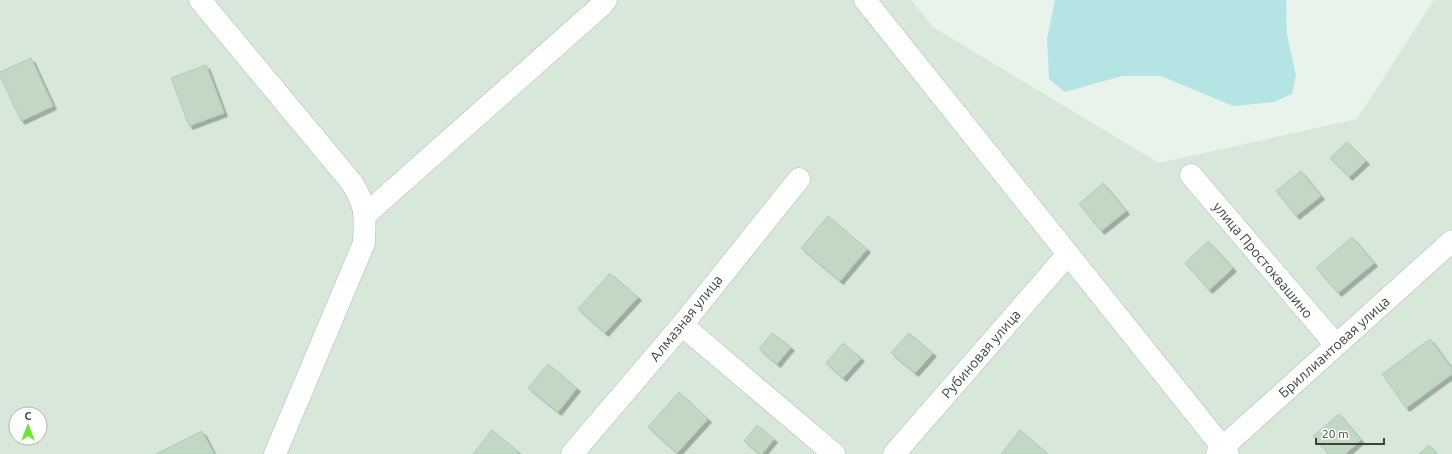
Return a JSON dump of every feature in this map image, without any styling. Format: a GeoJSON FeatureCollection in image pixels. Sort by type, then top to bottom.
{"type":"FeatureCollection","features":[{"type":"Feature","properties":{"kind":"street"},"geometry":{"type":"LineString","coordinates":[[200,0],[352,183],[361,199],[365,215],[364,243],[275,454]]}},
{"type":"Feature","properties":{"kind":"street"},"geometry":{"type":"LineString","coordinates":[[365,215],[510,88],[606,0]]}},
{"type":"Feature","properties":{"kind":"street"},"geometry":{"type":"LineString","coordinates":[[865,0],[1068,254],[1223,452]]}},
{"type":"Feature","properties":{"kind":"street","name":"улица Простоквашино"},"geometry":{"type":"LineString","coordinates":[[1191,175],[1336,345]]}},
{"type":"Feature","properties":{"kind":"street","name":"Алмазная улица"},"geometry":{"type":"LineString","coordinates":[[572,454],[682,325],[799,179]]}},
{"type":"Feature","properties":{"kind":"street","name":"Бриллиантовая улица"},"geometry":{"type":"LineString","coordinates":[[1223,452],[1336,345],[1452,241]]}},
{"type":"Feature","properties":{"kind":"street","name":"Рубиновая улица"},"geometry":{"type":"LineString","coordinates":[[894,454],[1068,254]]}},
{"type":"Feature","properties":{"kind":"street"},"geometry":{"type":"LineString","coordinates":[[682,325],[834,454]]}},
{"type":"Feature","properties":{"kind":"shaded area"},"geometry":{"type":"Polygon","coordinates":[[[0,0],[911,0],[933,27],[1159,163],[1357,119],[1434,0],[1452,0],[1452,454],[0,454],[0,0]]]}},
{"type":"Feature","properties":{"kind":"shaded area"},"geometry":{"type":"Polygon","coordinates":[[[1055,0],[1286,0],[1287,35],[1296,75],[1292,94],[1274,102],[1233,106],[1161,76],[1122,76],[1065,92],[1049,79],[1047,39],[1055,0]]]}},
{"type":"Feature","properties":{"kind":"building"},"geometry":{"type":"Polygon","coordinates":[[[31,58],[53,106],[21,121],[0,76],[0,72],[31,58]]]}},
{"type":"Feature","properties":{"kind":"building"},"geometry":{"type":"Polygon","coordinates":[[[206,65],[224,113],[189,126],[171,78],[206,65]]]}},
{"type":"Feature","properties":{"kind":"building"},"geometry":{"type":"Polygon","coordinates":[[[1347,142],[1366,161],[1349,177],[1330,158],[1347,142]]]}},
{"type":"Feature","properties":{"kind":"building"},"geometry":{"type":"Polygon","coordinates":[[[1301,171],[1321,196],[1296,216],[1276,191],[1301,171]]]}},
{"type":"Feature","properties":{"kind":"building"},"geometry":{"type":"Polygon","coordinates":[[[1103,183],[1126,211],[1101,231],[1079,204],[1103,183]]]}},
{"type":"Feature","properties":{"kind":"building"},"geometry":{"type":"Polygon","coordinates":[[[828,216],[867,249],[840,281],[801,248],[828,216]]]}},
{"type":"Feature","properties":{"kind":"building"},"geometry":{"type":"Polygon","coordinates":[[[1352,237],[1374,263],[1338,293],[1316,268],[1352,237]]]}},
{"type":"Feature","properties":{"kind":"building"},"geometry":{"type":"Polygon","coordinates":[[[1208,241],[1233,268],[1209,290],[1185,263],[1208,241]]]}},
{"type":"Feature","properties":{"kind":"building"},"geometry":{"type":"Polygon","coordinates":[[[610,273],[638,297],[605,333],[578,309],[610,273]]]}},
{"type":"Feature","properties":{"kind":"building"},"geometry":{"type":"Polygon","coordinates":[[[772,333],[791,347],[777,364],[759,349],[772,333]]]}},
{"type":"Feature","properties":{"kind":"building"},"geometry":{"type":"Polygon","coordinates":[[[909,333],[933,353],[915,373],[891,353],[909,333]]]}},
{"type":"Feature","properties":{"kind":"building"},"geometry":{"type":"Polygon","coordinates":[[[1430,339],[1452,369],[1452,374],[1406,408],[1382,374],[1430,339]]]}},
{"type":"Feature","properties":{"kind":"building"},"geometry":{"type":"Polygon","coordinates":[[[843,343],[861,358],[843,378],[826,363],[843,343]]]}},
{"type":"Feature","properties":{"kind":"building"},"geometry":{"type":"Polygon","coordinates":[[[548,364],[577,388],[558,412],[528,388],[548,364]]]}},
{"type":"Feature","properties":{"kind":"building"},"geometry":{"type":"Polygon","coordinates":[[[679,392],[708,419],[677,453],[648,427],[679,392]]]}},
{"type":"Feature","properties":{"kind":"building"},"geometry":{"type":"Polygon","coordinates":[[[1339,414],[1361,440],[1345,454],[1328,454],[1313,436],[1339,414]]]}},
{"type":"Feature","properties":{"kind":"building"},"geometry":{"type":"Polygon","coordinates":[[[757,425],[774,439],[762,454],[744,441],[757,425]]]}},
{"type":"Feature","properties":{"kind":"building"},"geometry":{"type":"Polygon","coordinates":[[[492,430],[519,452],[517,454],[473,454],[492,430]]]}},
{"type":"Feature","properties":{"kind":"building"},"geometry":{"type":"Polygon","coordinates":[[[1020,430],[1048,454],[1001,454],[1020,430]]]}},
{"type":"Feature","properties":{"kind":"building"},"geometry":{"type":"Polygon","coordinates":[[[202,431],[214,454],[156,454],[202,431]]]}},
{"type":"Feature","properties":{"kind":"building"},"geometry":{"type":"Polygon","coordinates":[[[1429,445],[1437,454],[1419,454],[1429,445]]]}}]}
